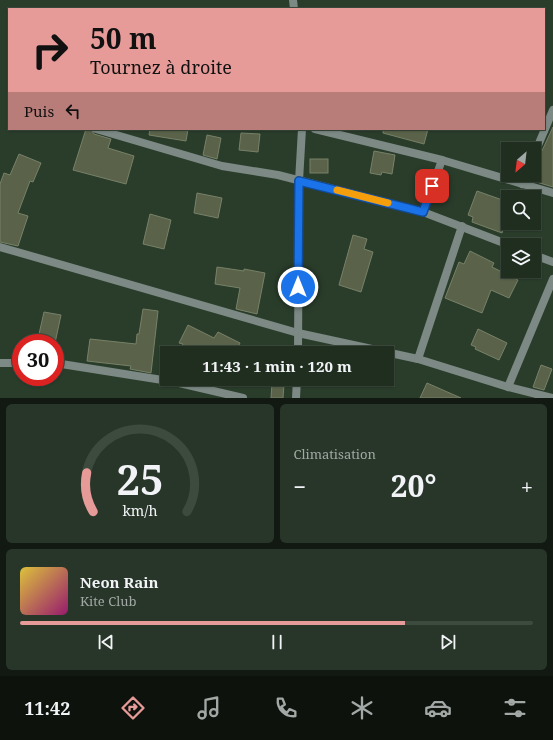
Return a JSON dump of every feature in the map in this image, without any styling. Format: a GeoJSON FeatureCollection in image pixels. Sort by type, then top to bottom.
{"type":"FeatureCollection","features":[{"type":"Feature","properties":{"kind":"street"},"geometry":{"type":"LineString","coordinates":[[545,129],[553,110]]}},
{"type":"Feature","properties":{"kind":"street"},"geometry":{"type":"LineString","coordinates":[[99,130],[222,166],[265,172],[423,212],[501,242]]}},
{"type":"Feature","properties":{"kind":"street"},"geometry":{"type":"LineString","coordinates":[[298,346],[299,181],[302,130]]}},
{"type":"Feature","properties":{"kind":"street"},"geometry":{"type":"LineString","coordinates":[[319,130],[442,160],[553,193]]}},
{"type":"Feature","properties":{"kind":"street"},"geometry":{"type":"LineString","coordinates":[[539,142],[545,130]]}},
{"type":"Feature","properties":{"kind":"street"},"geometry":{"type":"LineString","coordinates":[[423,212],[442,160]]}},
{"type":"Feature","properties":{"kind":"street"},"geometry":{"type":"LineString","coordinates":[[418,359],[462,226]]}},
{"type":"Feature","properties":{"kind":"street"},"geometry":{"type":"LineString","coordinates":[[0,247],[298,333],[418,359],[508,387],[552,398]]}},
{"type":"Feature","properties":{"kind":"street"},"geometry":{"type":"LineString","coordinates":[[541,258],[553,262]]}},
{"type":"Feature","properties":{"kind":"street"},"geometry":{"type":"LineString","coordinates":[[508,387],[553,279]]}},
{"type":"Feature","properties":{"kind":"street"},"geometry":{"type":"LineString","coordinates":[[0,363],[12,363]]}},
{"type":"Feature","properties":{"kind":"street"},"geometry":{"type":"LineString","coordinates":[[64,364],[175,382],[243,398]]}},
{"type":"Feature","properties":{"kind":"street"},"geometry":{"type":"LineString","coordinates":[[296,398],[297,386]]}},
{"type":"Feature","properties":{"kind":"building"},"geometry":{"type":"Polygon","coordinates":[[[553,127],[553,187],[537,182],[541,182],[541,153],[553,127]]]}},
{"type":"Feature","properties":{"kind":"building"},"geometry":{"type":"Polygon","coordinates":[[[86,130],[92,130],[94,134],[111,139],[108,148],[134,156],[126,184],[73,170],[86,130]]]}},
{"type":"Feature","properties":{"kind":"building"},"geometry":{"type":"Polygon","coordinates":[[[150,130],[188,130],[186,141],[149,135],[150,130]]]}},
{"type":"Feature","properties":{"kind":"building"},"geometry":{"type":"Polygon","coordinates":[[[383,130],[428,130],[424,144],[383,133],[383,130]]]}},
{"type":"Feature","properties":{"kind":"building"},"geometry":{"type":"Polygon","coordinates":[[[241,133],[260,134],[258,152],[239,150],[241,133]]]}},
{"type":"Feature","properties":{"kind":"building"},"geometry":{"type":"Polygon","coordinates":[[[207,135],[221,138],[217,159],[203,155],[207,135]]]}},
{"type":"Feature","properties":{"kind":"building"},"geometry":{"type":"Polygon","coordinates":[[[374,151],[395,155],[392,174],[382,172],[381,175],[370,173],[374,151]]]}},
{"type":"Feature","properties":{"kind":"building"},"geometry":{"type":"Polygon","coordinates":[[[19,154],[41,163],[33,182],[30,181],[18,213],[28,216],[18,246],[0,242],[0,184],[4,173],[10,175],[19,154]]]}},
{"type":"Feature","properties":{"kind":"building"},"geometry":{"type":"Polygon","coordinates":[[[310,159],[328,159],[328,173],[310,173],[310,159]]]}},
{"type":"Feature","properties":{"kind":"building"},"geometry":{"type":"Polygon","coordinates":[[[477,191],[501,200],[501,230],[503,230],[502,233],[472,222],[473,217],[468,215],[477,191]]]}},
{"type":"Feature","properties":{"kind":"building"},"geometry":{"type":"Polygon","coordinates":[[[197,193],[222,198],[218,218],[194,213],[197,193]]]}},
{"type":"Feature","properties":{"kind":"building"},"geometry":{"type":"Polygon","coordinates":[[[150,214],[171,220],[164,249],[143,244],[150,214]]]}},
{"type":"Feature","properties":{"kind":"building"},"geometry":{"type":"Polygon","coordinates":[[[353,235],[367,239],[364,249],[373,252],[361,292],[339,285],[353,235]]]}},
{"type":"Feature","properties":{"kind":"building"},"geometry":{"type":"Polygon","coordinates":[[[470,251],[494,263],[492,267],[501,272],[501,278],[514,278],[518,280],[509,298],[491,290],[482,313],[445,298],[459,262],[464,264],[470,251]]]}},
{"type":"Feature","properties":{"kind":"building"},"geometry":{"type":"Polygon","coordinates":[[[217,267],[244,271],[244,269],[265,273],[257,314],[236,309],[240,288],[215,284],[217,267]]]}},
{"type":"Feature","properties":{"kind":"building"},"geometry":{"type":"Polygon","coordinates":[[[143,309],[158,311],[151,373],[130,369],[131,366],[87,361],[90,339],[136,344],[143,309]]]}},
{"type":"Feature","properties":{"kind":"building"},"geometry":{"type":"Polygon","coordinates":[[[44,312],[61,315],[57,334],[39,334],[44,312]]]}},
{"type":"Feature","properties":{"kind":"building"},"geometry":{"type":"Polygon","coordinates":[[[188,325],[214,338],[218,332],[240,343],[238,346],[182,346],[183,344],[179,343],[188,325]]]}},
{"type":"Feature","properties":{"kind":"building"},"geometry":{"type":"Polygon","coordinates":[[[478,329],[507,343],[499,360],[475,349],[476,347],[471,345],[478,329]]]}},
{"type":"Feature","properties":{"kind":"building"},"geometry":{"type":"Polygon","coordinates":[[[541,365],[552,369],[544,390],[533,387],[541,365]]]}},
{"type":"Feature","properties":{"kind":"building"},"geometry":{"type":"Polygon","coordinates":[[[427,383],[461,398],[420,398],[427,383]]]}},
{"type":"Feature","properties":{"kind":"building"},"geometry":{"type":"Polygon","coordinates":[[[272,386],[284,386],[283,398],[271,398],[272,386]]]}},
{"type":"Feature","properties":{"kind":"slow traffic"},"geometry":{"type":"LineString","coordinates":[[337,190],[388,203]]}},
{"type":"Feature","properties":{"kind":"route"},"geometry":{"type":"LineString","coordinates":[[298,287],[299,181],[423,212],[432,186]]}}]}
